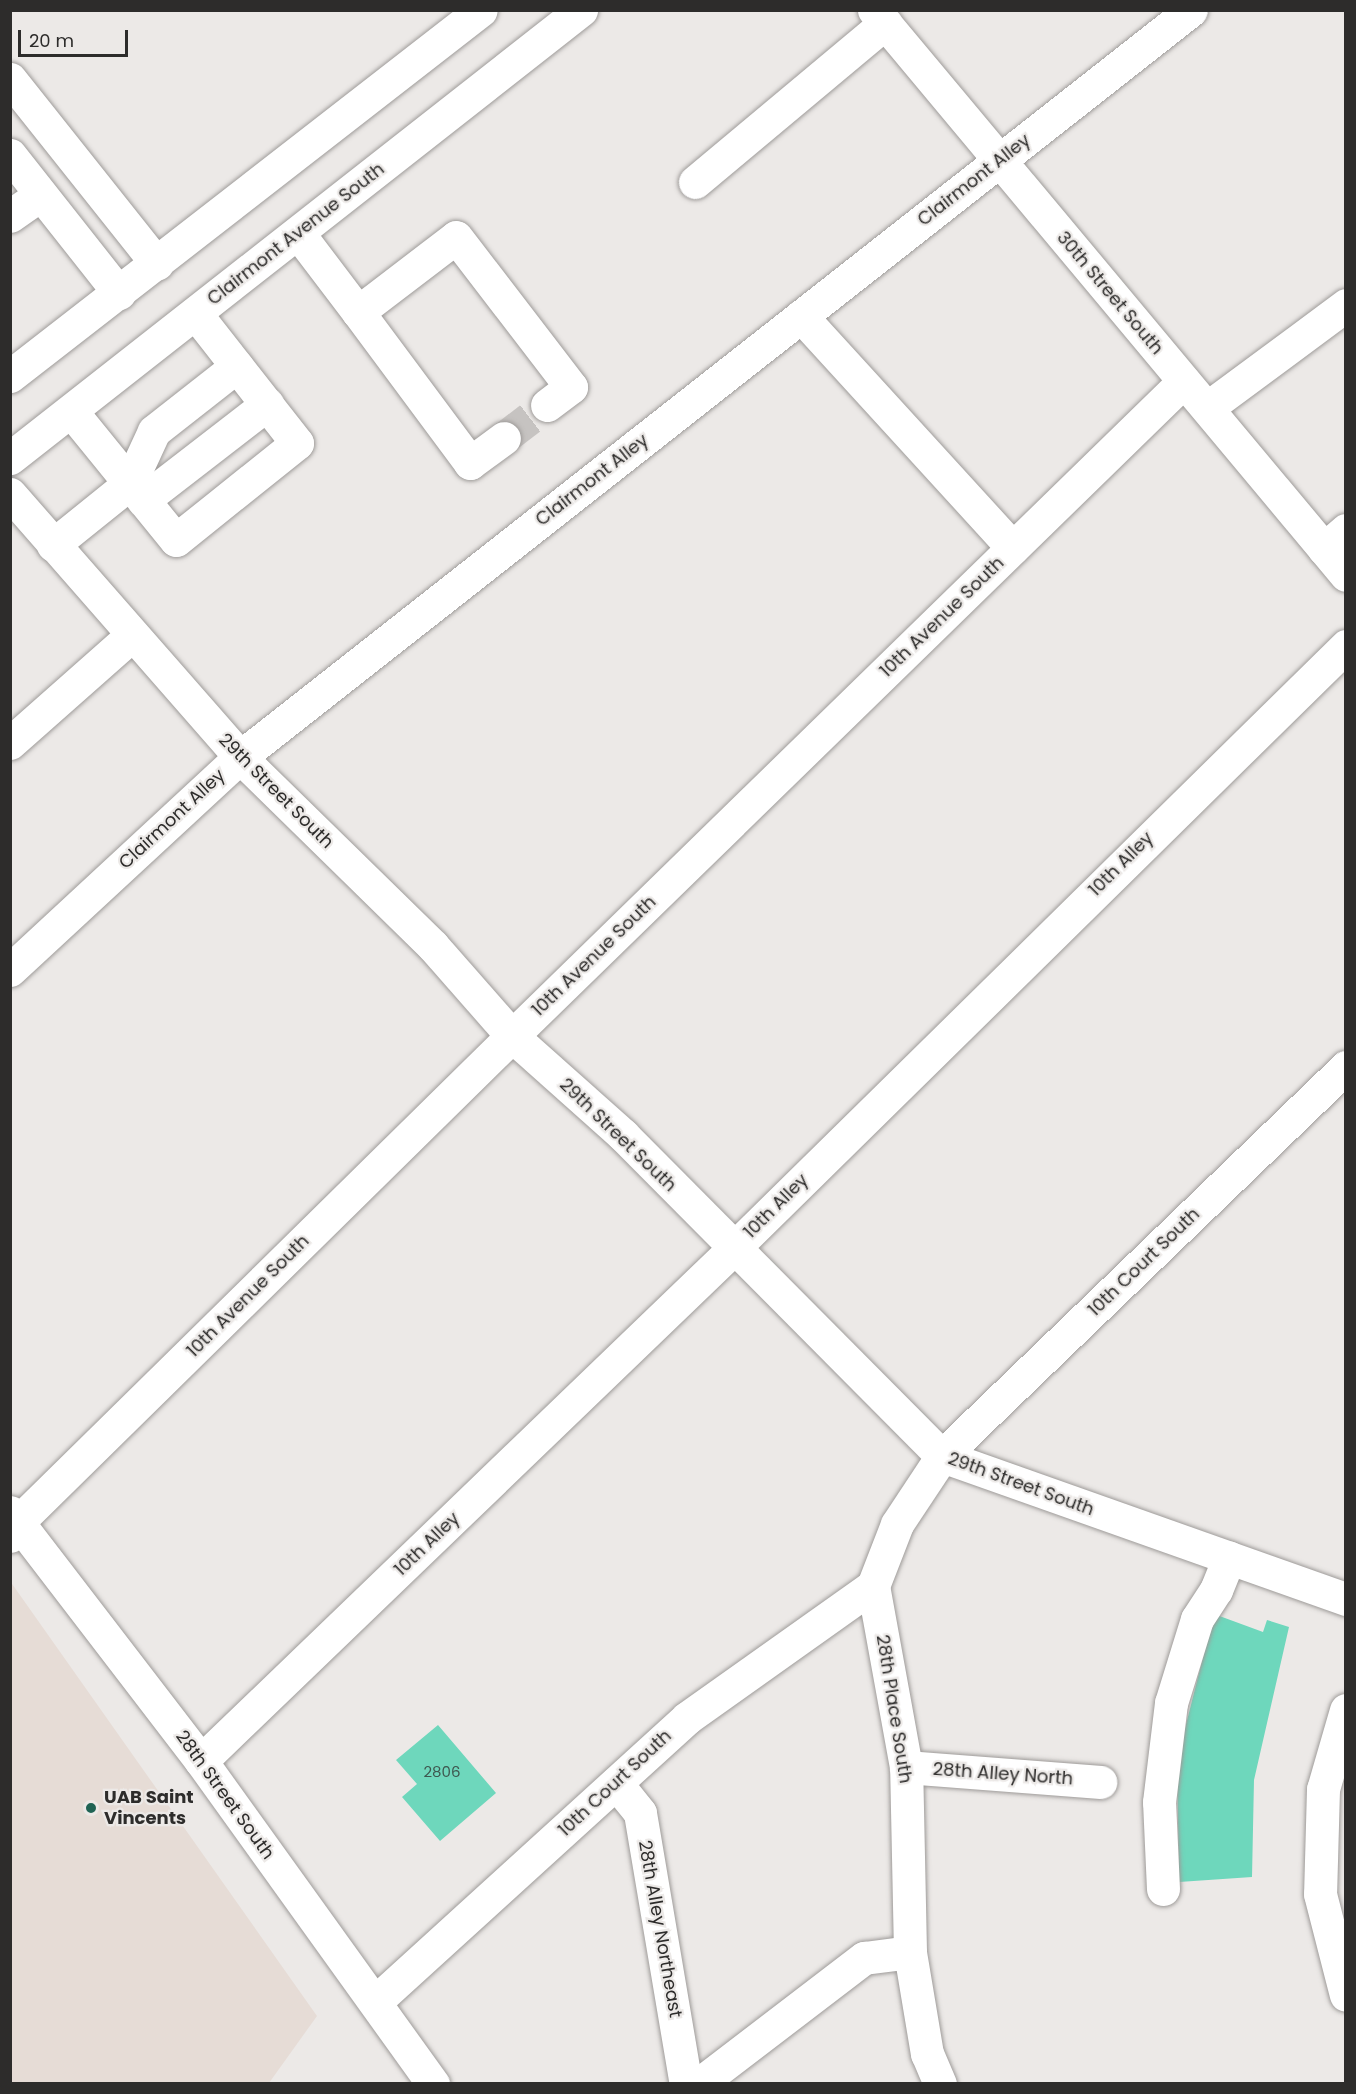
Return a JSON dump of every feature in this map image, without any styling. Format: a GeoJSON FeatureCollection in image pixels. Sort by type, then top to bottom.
{"type":"FeatureCollection","features":[{"type":"Feature","properties":{"kind":"street"},"geometry":{"type":"LineString","coordinates":[[10,376],[481,10]]}},
{"type":"Feature","properties":{"kind":"street","name":"Clairmont Avenue South"},"geometry":{"type":"LineString","coordinates":[[10,458],[581,10]]}},
{"type":"Feature","properties":{"kind":"street","name":"Clairmont Alley"},"geometry":{"type":"LineString","coordinates":[[10,970],[240,757],[1191,10]]}},
{"type":"Feature","properties":{"kind":"street"},"geometry":{"type":"LineString","coordinates":[[695,182],[879,17]]}},
{"type":"Feature","properties":{"kind":"street","name":"30th Street South"},"geometry":{"type":"LineString","coordinates":[[879,17],[1207,408],[1335,539],[1346,575]]}},
{"type":"Feature","properties":{"kind":"street"},"geometry":{"type":"LineString","coordinates":[[10,79],[157,264]]}},
{"type":"Feature","properties":{"kind":"street"},"geometry":{"type":"LineString","coordinates":[[10,155],[119,293]]}},
{"type":"Feature","properties":{"kind":"street"},"geometry":{"type":"LineString","coordinates":[[10,216],[40,195]]}},
{"type":"Feature","properties":{"kind":"street"},"geometry":{"type":"LineString","coordinates":[[298,233],[470,464],[504,438]]}},
{"type":"Feature","properties":{"kind":"street"},"geometry":{"type":"LineString","coordinates":[[358,312],[456,237],[571,387],[547,405]]}},
{"type":"Feature","properties":{"kind":"street"},"geometry":{"type":"LineString","coordinates":[[1207,408],[1346,305]]}},
{"type":"Feature","properties":{"kind":"street"},"geometry":{"type":"LineString","coordinates":[[71,411],[176,540],[297,443],[195,313]]}},
{"type":"Feature","properties":{"kind":"street"},"geometry":{"type":"LineString","coordinates":[[801,316],[1013,548]]}},
{"type":"Feature","properties":{"kind":"street"},"geometry":{"type":"LineString","coordinates":[[136,491],[154,431],[237,366]]}},
{"type":"Feature","properties":{"kind":"street","name":"10th Avenue South"},"geometry":{"type":"LineString","coordinates":[[14,1523],[1184,381]]}},
{"type":"Feature","properties":{"kind":"street"},"geometry":{"type":"LineString","coordinates":[[53,545],[267,404]]}},
{"type":"Feature","properties":{"kind":"street","name":"29th Street South"},"geometry":{"type":"LineString","coordinates":[[10,494],[240,757],[433,946],[512,1036],[623,1135],[733,1249],[942,1456],[1346,1599]]}},
{"type":"Feature","properties":{"kind":"street"},"geometry":{"type":"LineString","coordinates":[[10,743],[132,635]]}},
{"type":"Feature","properties":{"kind":"street","name":"10th Alley"},"geometry":{"type":"LineString","coordinates":[[201,1761],[733,1249],[1346,646]]}},
{"type":"Feature","properties":{"kind":"street","name":"10th Court South"},"geometry":{"type":"LineString","coordinates":[[942,1456],[1346,1067]]}},
{"type":"Feature","properties":{"kind":"street"},"geometry":{"type":"LineString","coordinates":[[873,1586],[897,1524],[942,1456]]}},
{"type":"Feature","properties":{"kind":"street","name":"28th Street South"},"geometry":{"type":"LineString","coordinates":[[14,1523],[201,1761],[433,2084]]}},
{"type":"Feature","properties":{"kind":"street"},"geometry":{"type":"LineString","coordinates":[[1163,1889],[1159,1802],[1171,1703],[1197,1619],[1216,1590],[1229,1557]]}},
{"type":"Feature","properties":{"kind":"street","name":"10th Court South"},"geometry":{"type":"LineString","coordinates":[[375,2002],[687,1718],[873,1586]]}},
{"type":"Feature","properties":{"kind":"street","name":"28th Place South"},"geometry":{"type":"LineString","coordinates":[[873,1586],[906,1767],[910,1952],[927,2054],[940,2084]]}},
{"type":"Feature","properties":{"kind":"street"},"geometry":{"type":"LineString","coordinates":[[1346,1710],[1323,1789],[1320,1894],[1346,1995]]}},
{"type":"Feature","properties":{"kind":"street","name":"28th Alley North"},"geometry":{"type":"LineString","coordinates":[[906,1767],[1100,1782]]}},
{"type":"Feature","properties":{"kind":"street","name":"28th Alley Northeast"},"geometry":{"type":"LineString","coordinates":[[616,1783],[640,1813],[686,2084]]}},
{"type":"Feature","properties":{"kind":"street"},"geometry":{"type":"LineString","coordinates":[[699,2084],[864,1958],[910,1952]]}},
{"type":"Feature","properties":{"kind":"shaded area","name":"UAB Saint Vincents"},"geometry":{"type":"Polygon","coordinates":[[[10,1581],[317,2016],[269,2083],[11,2083],[10,1581]]]}},
{"type":"Feature","properties":{"kind":"building"},"geometry":{"type":"Polygon","coordinates":[[[1214,1614],[1263,1632],[1267,1620],[1289,1627],[1254,1780],[1252,1877],[1179,1882],[1177,1760],[1214,1614]]]}},
{"type":"Feature","properties":{"kind":"building"},"geometry":{"type":"Polygon","coordinates":[[[438,1725],[496,1793],[440,1841],[402,1797],[417,1784],[396,1760],[438,1725]]]}},
{"type":"Feature","properties":{"kind":"tunnel"},"geometry":{"type":"LineString","coordinates":[[504,438],[547,405]]}},
{"type":"Feature","properties":{"kind":"place","name":"UAB Saint Vincents"},"geometry":{"type":"Point","coordinates":[91,1808]}}]}
